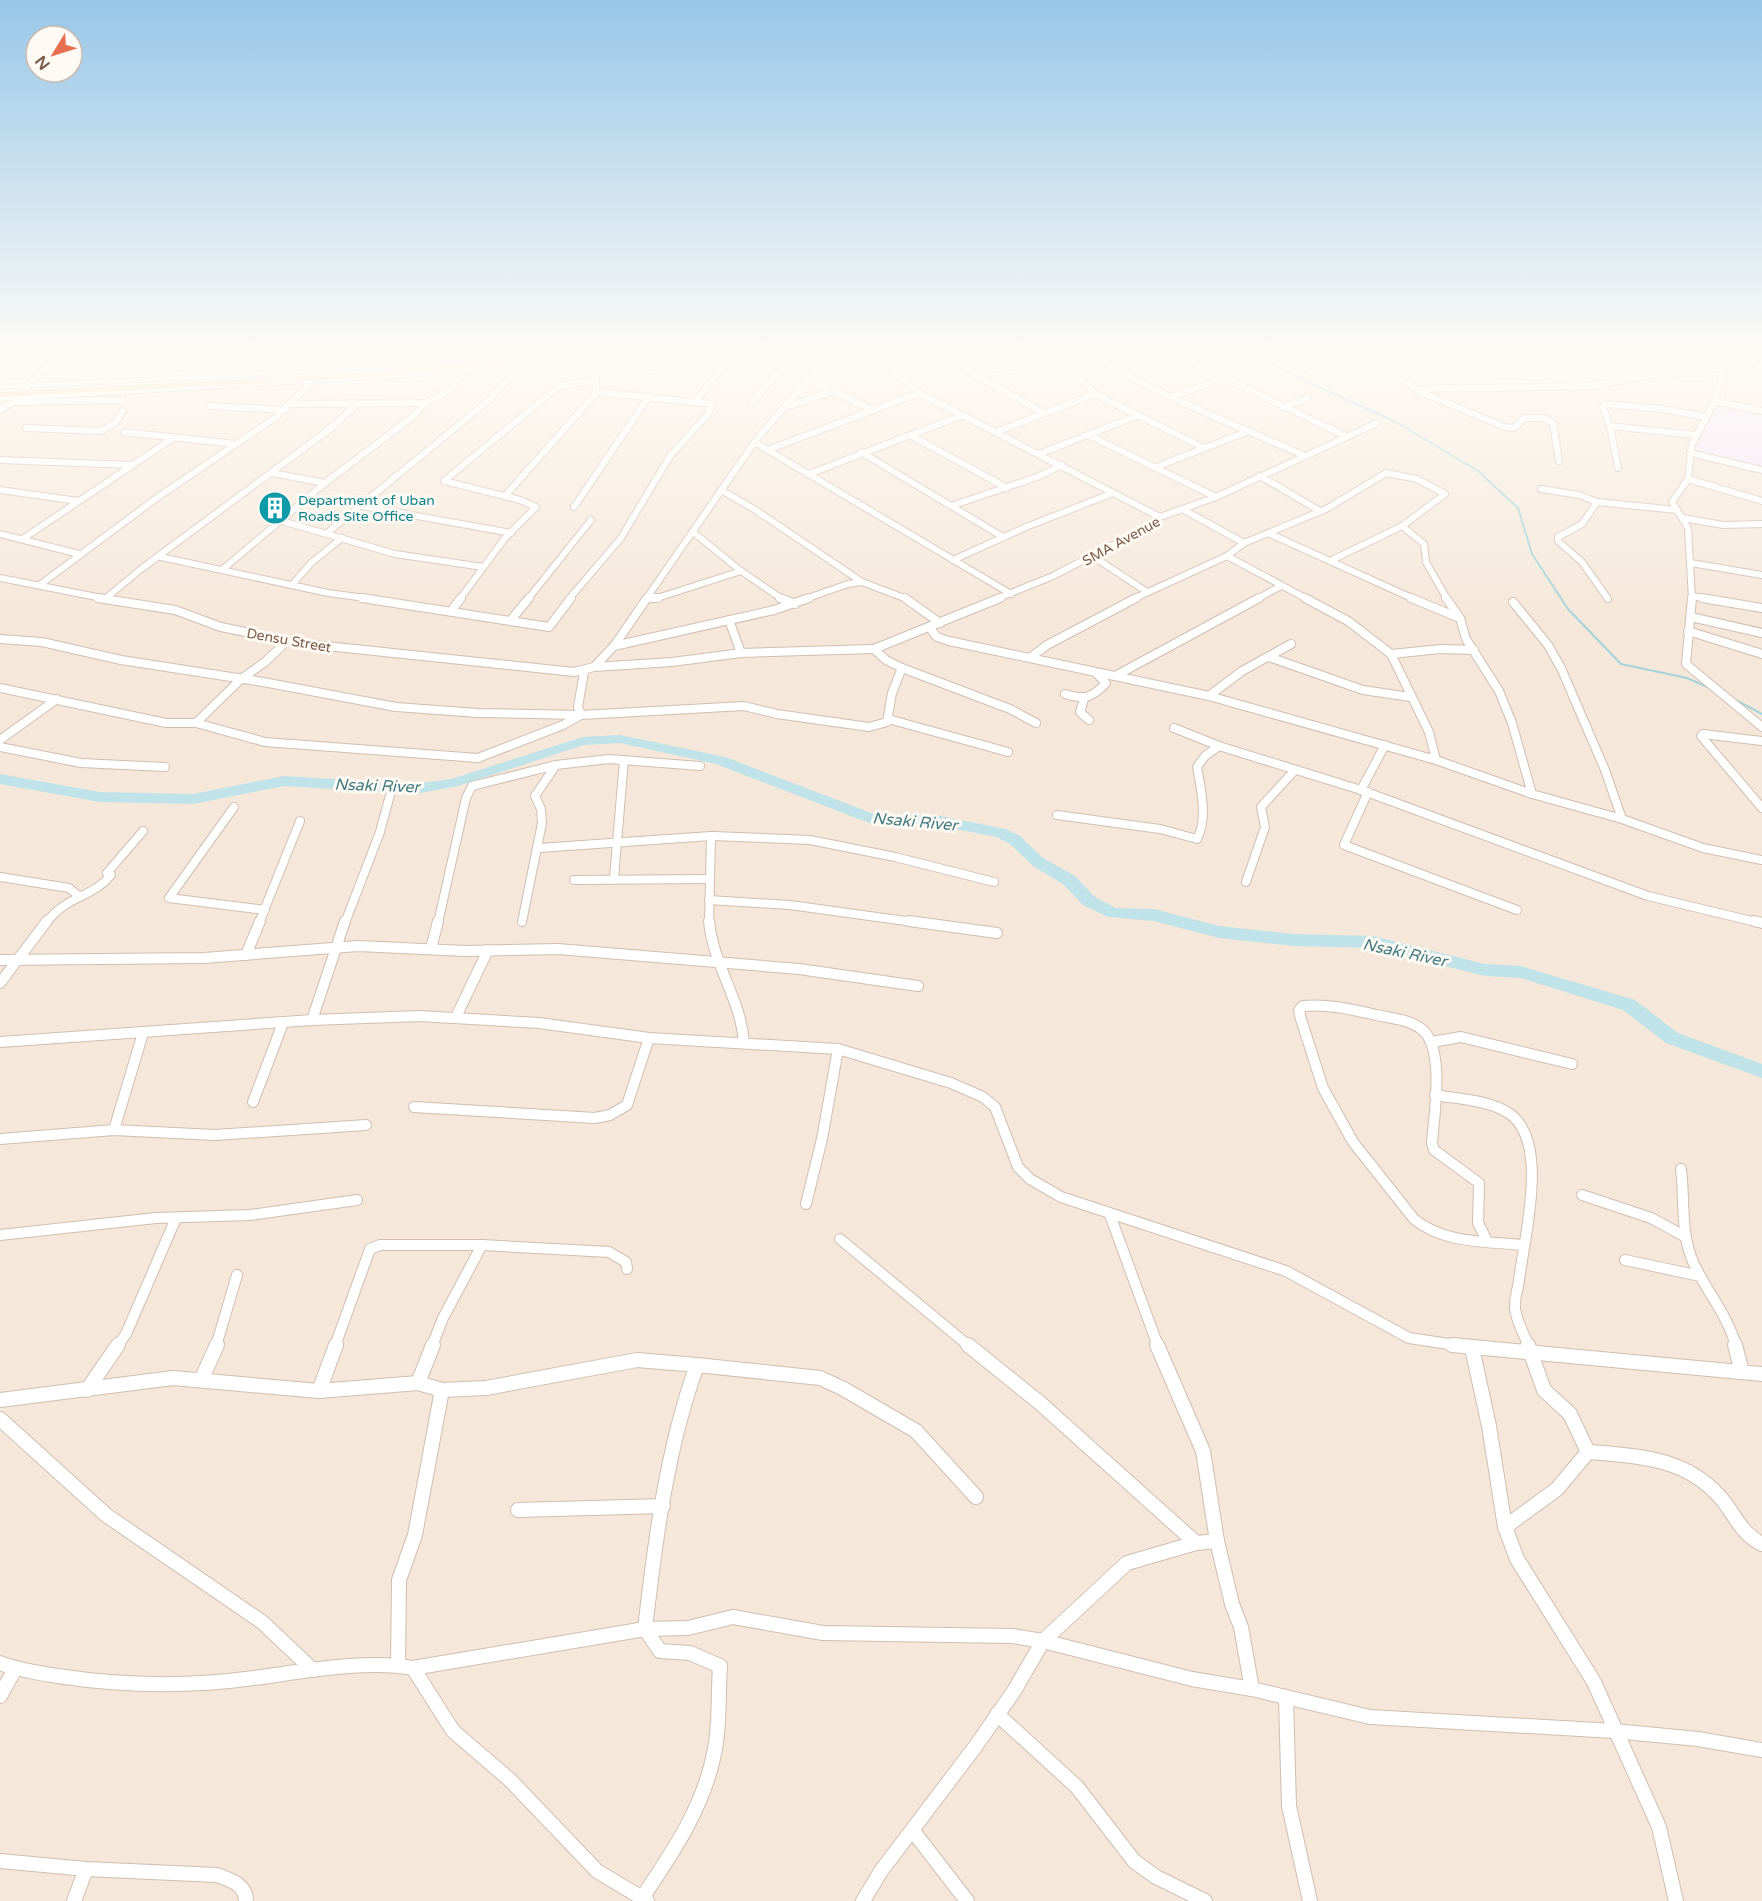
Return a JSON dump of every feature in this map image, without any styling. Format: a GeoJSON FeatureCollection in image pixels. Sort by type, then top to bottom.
{"type":"FeatureCollection","features":[{"type":"Feature","properties":{"kind":"street"},"geometry":{"type":"LineString","coordinates":[[24,538],[169,441]]}},
{"type":"Feature","properties":{"kind":"street"},"geometry":{"type":"LineString","coordinates":[[201,441],[235,444]]}},
{"type":"Feature","properties":{"kind":"street"},"geometry":{"type":"LineString","coordinates":[[41,584],[79,554],[240,441]]}},
{"type":"Feature","properties":{"kind":"street"},"geometry":{"type":"LineString","coordinates":[[105,599],[141,569],[161,557],[312,441]]}},
{"type":"Feature","properties":{"kind":"street"},"geometry":{"type":"LineString","coordinates":[[223,569],[324,483],[381,441]]}},
{"type":"Feature","properties":{"kind":"street"},"geometry":{"type":"LineString","coordinates":[[327,533],[440,441]]}},
{"type":"Feature","properties":{"kind":"street"},"geometry":{"type":"LineString","coordinates":[[452,610],[483,567],[536,507],[530,502],[444,481],[491,441]]}},
{"type":"Feature","properties":{"kind":"street"},"geometry":{"type":"LineString","coordinates":[[505,496],[554,441]]}},
{"type":"Feature","properties":{"kind":"street"},"geometry":{"type":"LineString","coordinates":[[574,507],[619,441]]}},
{"type":"Feature","properties":{"kind":"street"},"geometry":{"type":"LineString","coordinates":[[161,557],[379,602],[452,610],[549,627],[593,568],[621,538],[670,456],[684,441]]}},
{"type":"Feature","properties":{"kind":"street"},"geometry":{"type":"LineString","coordinates":[[770,448],[790,441]]}},
{"type":"Feature","properties":{"kind":"street"},"geometry":{"type":"LineString","coordinates":[[809,474],[894,441]]}},
{"type":"Feature","properties":{"kind":"street"},"geometry":{"type":"LineString","coordinates":[[920,441],[1007,488]]}},
{"type":"Feature","properties":{"kind":"street"},"geometry":{"type":"LineString","coordinates":[[1013,441],[1160,518]]}},
{"type":"Feature","properties":{"kind":"street"},"geometry":{"type":"LineString","coordinates":[[1040,454],[1074,441]]}},
{"type":"Feature","properties":{"kind":"street"},"geometry":{"type":"LineString","coordinates":[[1100,441],[1216,497]]}},
{"type":"Feature","properties":{"kind":"street"},"geometry":{"type":"LineString","coordinates":[[1189,441],[1204,448]]}},
{"type":"Feature","properties":{"kind":"street"},"geometry":{"type":"LineString","coordinates":[[1156,467],[1223,441]]}},
{"type":"Feature","properties":{"kind":"street"},"geometry":{"type":"LineString","coordinates":[[1271,441],[1303,455]]}},
{"type":"Feature","properties":{"kind":"street","name":"SMA Avenue"},"geometry":{"type":"LineString","coordinates":[[594,667],[672,662],[741,653],[807,653],[874,649],[1011,594],[1094,557],[1160,518],[1216,497],[1335,441]]}},
{"type":"Feature","properties":{"kind":"street"},"geometry":{"type":"LineString","coordinates":[[1555,441],[1558,461]]}},
{"type":"Feature","properties":{"kind":"street"},"geometry":{"type":"LineString","coordinates":[[1613,441],[1618,468]]}},
{"type":"Feature","properties":{"kind":"street"},"geometry":{"type":"LineString","coordinates":[[1694,441],[1690,453],[1688,479],[1673,498],[1688,528],[1691,563],[1691,617],[1686,664],[1710,687],[1762,727]]}},
{"type":"Feature","properties":{"kind":"street"},"geometry":{"type":"LineString","coordinates":[[581,715],[578,707],[584,672],[594,667],[614,646],[756,443],[770,448],[809,474],[1011,594]]}},
{"type":"Feature","properties":{"kind":"street"},"geometry":{"type":"LineString","coordinates":[[861,452],[1003,537]]}},
{"type":"Feature","properties":{"kind":"street"},"geometry":{"type":"LineString","coordinates":[[1690,453],[1762,470]]}},
{"type":"Feature","properties":{"kind":"street"},"geometry":{"type":"LineString","coordinates":[[0,460],[77,460],[132,465]]}},
{"type":"Feature","properties":{"kind":"street"},"geometry":{"type":"LineString","coordinates":[[951,506],[1007,488],[1062,465]]}},
{"type":"Feature","properties":{"kind":"street"},"geometry":{"type":"LineString","coordinates":[[272,473],[324,483]]}},
{"type":"Feature","properties":{"kind":"street"},"geometry":{"type":"LineString","coordinates":[[1032,657],[1047,645],[1147,592],[1227,556],[1244,543],[1320,511],[1386,473],[1418,480],[1445,494],[1402,526],[1332,560]]}},
{"type":"Feature","properties":{"kind":"street"},"geometry":{"type":"LineString","coordinates":[[1260,476],[1320,511]]}},
{"type":"Feature","properties":{"kind":"street"},"geometry":{"type":"LineString","coordinates":[[1688,479],[1762,501]]}},
{"type":"Feature","properties":{"kind":"street"},"geometry":{"type":"LineString","coordinates":[[1541,489],[1579,495],[1597,502],[1677,510]]}},
{"type":"Feature","properties":{"kind":"street"},"geometry":{"type":"LineString","coordinates":[[0,490],[78,501]]}},
{"type":"Feature","properties":{"kind":"street"},"geometry":{"type":"LineString","coordinates":[[721,490],[754,509],[862,582],[903,596],[940,623]]}},
{"type":"Feature","properties":{"kind":"street"},"geometry":{"type":"LineString","coordinates":[[953,560],[1003,537],[1113,493]]}},
{"type":"Feature","properties":{"kind":"street"},"geometry":{"type":"LineString","coordinates":[[1597,502],[1582,524],[1558,537],[1558,541],[1587,567],[1608,599]]}},
{"type":"Feature","properties":{"kind":"street"},"geometry":{"type":"LineString","coordinates":[[362,506],[511,533]]}},
{"type":"Feature","properties":{"kind":"street"},"geometry":{"type":"LineString","coordinates":[[1184,510],[1244,543]]}},
{"type":"Feature","properties":{"kind":"street"},"geometry":{"type":"LineString","coordinates":[[1683,518],[1723,525],[1762,524]]}},
{"type":"Feature","properties":{"kind":"street"},"geometry":{"type":"LineString","coordinates":[[511,620],[591,520]]}},
{"type":"Feature","properties":{"kind":"street"},"geometry":{"type":"LineString","coordinates":[[282,521],[395,554],[483,567]]}},
{"type":"Feature","properties":{"kind":"street"},"geometry":{"type":"LineString","coordinates":[[1402,526],[1424,544],[1423,551],[1430,572],[1447,603],[1460,618],[1474,650],[1499,691],[1512,723],[1532,794]]}},
{"type":"Feature","properties":{"kind":"street"},"geometry":{"type":"LineString","coordinates":[[693,532],[741,571],[782,599],[795,604]]}},
{"type":"Feature","properties":{"kind":"street"},"geometry":{"type":"LineString","coordinates":[[1268,533],[1332,560],[1406,598],[1460,618]]}},
{"type":"Feature","properties":{"kind":"street"},"geometry":{"type":"LineString","coordinates":[[0,534],[24,538],[79,554]]}},
{"type":"Feature","properties":{"kind":"street"},"geometry":{"type":"LineString","coordinates":[[292,585],[311,563],[342,538]]}},
{"type":"Feature","properties":{"kind":"street"},"geometry":{"type":"LineString","coordinates":[[1227,556],[1348,621],[1391,654],[1429,732],[1436,760]]}},
{"type":"Feature","properties":{"kind":"street"},"geometry":{"type":"LineString","coordinates":[[1094,557],[1147,592]]}},
{"type":"Feature","properties":{"kind":"street"},"geometry":{"type":"LineString","coordinates":[[1691,563],[1762,575]]}},
{"type":"Feature","properties":{"kind":"street"},"geometry":{"type":"LineString","coordinates":[[648,598],[657,598],[741,571]]}},
{"type":"Feature","properties":{"kind":"street","name":"Densu Street"},"geometry":{"type":"LineString","coordinates":[[0,578],[175,610],[221,627],[287,641],[520,669],[584,672]]}},
{"type":"Feature","properties":{"kind":"street"},"geometry":{"type":"LineString","coordinates":[[614,646],[795,604],[848,584],[862,582]]}},
{"type":"Feature","properties":{"kind":"street"},"geometry":{"type":"LineString","coordinates":[[1117,675],[1281,586]]}},
{"type":"Feature","properties":{"kind":"street"},"geometry":{"type":"LineString","coordinates":[[1692,596],[1762,608]]}},
{"type":"Feature","properties":{"kind":"street"},"geometry":{"type":"LineString","coordinates":[[1513,602],[1548,645],[1562,668],[1623,819]]}},
{"type":"Feature","properties":{"kind":"street"},"geometry":{"type":"LineString","coordinates":[[1691,617],[1762,633]]}},
{"type":"Feature","properties":{"kind":"street"},"geometry":{"type":"LineString","coordinates":[[729,620],[743,651],[741,653]]}},
{"type":"Feature","properties":{"kind":"street"},"geometry":{"type":"LineString","coordinates":[[929,627],[937,637],[949,641],[1209,696],[1385,745],[1436,760],[1532,794],[1623,819],[1703,848],[1762,860]]}},
{"type":"Feature","properties":{"kind":"street"},"geometry":{"type":"LineString","coordinates":[[1688,631],[1762,654]]}},
{"type":"Feature","properties":{"kind":"street"},"geometry":{"type":"LineString","coordinates":[[0,639],[42,642],[121,660],[396,707],[478,713],[581,715],[744,706],[777,714],[869,727],[881,725],[888,719],[892,693],[902,668]]}},
{"type":"Feature","properties":{"kind":"street"},"geometry":{"type":"LineString","coordinates":[[196,723],[241,679],[265,662],[287,641]]}},
{"type":"Feature","properties":{"kind":"street"},"geometry":{"type":"LineString","coordinates":[[1209,696],[1224,682],[1291,644]]}},
{"type":"Feature","properties":{"kind":"street"},"geometry":{"type":"LineString","coordinates":[[874,649],[886,660],[902,668],[1010,709],[1036,723]]}},
{"type":"Feature","properties":{"kind":"street"},"geometry":{"type":"LineString","coordinates":[[1391,654],[1474,650]]}},
{"type":"Feature","properties":{"kind":"street"},"geometry":{"type":"LineString","coordinates":[[1269,657],[1363,690],[1410,697]]}},
{"type":"Feature","properties":{"kind":"street"},"geometry":{"type":"LineString","coordinates":[[1065,694],[1084,699],[1093,697],[1106,683],[1090,669]]}},
{"type":"Feature","properties":{"kind":"street"},"geometry":{"type":"LineString","coordinates":[[0,688],[166,723],[196,723],[265,742],[478,758],[509,749],[537,735],[564,728],[581,715]]}},
{"type":"Feature","properties":{"kind":"street"},"geometry":{"type":"LineString","coordinates":[[0,740],[57,699]]}},
{"type":"Feature","properties":{"kind":"street"},"geometry":{"type":"LineString","coordinates":[[1084,699],[1080,712],[1089,720]]}},
{"type":"Feature","properties":{"kind":"street"},"geometry":{"type":"LineString","coordinates":[[888,719],[1008,752]]}},
{"type":"Feature","properties":{"kind":"street"},"geometry":{"type":"LineString","coordinates":[[1174,729],[1219,746],[1364,791],[1648,896],[1762,923]]}},
{"type":"Feature","properties":{"kind":"street"},"geometry":{"type":"LineString","coordinates":[[1762,741],[1703,734],[1701,736],[1762,808]]}},
{"type":"Feature","properties":{"kind":"street"},"geometry":{"type":"LineString","coordinates":[[1385,745],[1364,791],[1344,845],[1517,910]]}},
{"type":"Feature","properties":{"kind":"street"},"geometry":{"type":"LineString","coordinates":[[1057,815],[1160,829],[1197,839],[1202,830],[1202,795],[1197,767],[1205,756],[1219,746]]}},
{"type":"Feature","properties":{"kind":"street"},"geometry":{"type":"LineString","coordinates":[[0,747],[81,763],[165,767]]}},
{"type":"Feature","properties":{"kind":"street"},"geometry":{"type":"LineString","coordinates":[[431,949],[458,840],[465,798],[472,786],[580,760],[624,760],[700,766]]}},
{"type":"Feature","properties":{"kind":"street"},"geometry":{"type":"LineString","coordinates":[[614,878],[624,760]]}},
{"type":"Feature","properties":{"kind":"street"},"geometry":{"type":"LineString","coordinates":[[522,922],[539,849],[542,809],[535,796],[556,765]]}},
{"type":"Feature","properties":{"kind":"street"},"geometry":{"type":"LineString","coordinates":[[1246,882],[1265,827],[1261,807],[1295,770]]}},
{"type":"Feature","properties":{"kind":"street"},"geometry":{"type":"LineString","coordinates":[[312,1020],[380,832],[390,795]]}},
{"type":"Feature","properties":{"kind":"street"},"geometry":{"type":"LineString","coordinates":[[234,807],[169,898],[265,910]]}},
{"type":"Feature","properties":{"kind":"street"},"geometry":{"type":"LineString","coordinates":[[246,955],[300,821]]}},
{"type":"Feature","properties":{"kind":"street"},"geometry":{"type":"LineString","coordinates":[[0,983],[58,907],[97,890],[108,880],[111,875],[107,873],[112,866],[143,831]]}},
{"type":"Feature","properties":{"kind":"street"},"geometry":{"type":"LineString","coordinates":[[539,849],[711,836],[711,941],[744,1021],[744,1042]]}},
{"type":"Feature","properties":{"kind":"street"},"geometry":{"type":"LineString","coordinates":[[711,840],[713,836],[810,840],[895,857],[994,882]]}},
{"type":"Feature","properties":{"kind":"street"},"geometry":{"type":"LineString","coordinates":[[0,877],[69,888],[80,897]]}},
{"type":"Feature","properties":{"kind":"street"},"geometry":{"type":"LineString","coordinates":[[574,880],[710,879]]}},
{"type":"Feature","properties":{"kind":"street"},"geometry":{"type":"LineString","coordinates":[[710,900],[790,904],[997,933]]}},
{"type":"Feature","properties":{"kind":"street"},"geometry":{"type":"LineString","coordinates":[[0,960],[246,955],[337,947],[592,951],[800,969],[918,987]]}},
{"type":"Feature","properties":{"kind":"street"},"geometry":{"type":"LineString","coordinates":[[456,1017],[488,950]]}},
{"type":"Feature","properties":{"kind":"street"},"geometry":{"type":"LineString","coordinates":[[1487,1241],[1478,1223],[1479,1183],[1472,1175],[1434,1150],[1432,1143],[1435,1095],[1432,1042],[1425,1032],[1414,1024],[1348,1008],[1304,1006],[1299,1010],[1323,1088],[1353,1142],[1414,1219],[1430,1232],[1487,1241],[1523,1245]]}},
{"type":"Feature","properties":{"kind":"street"},"geometry":{"type":"LineString","coordinates":[[0,1042],[312,1020],[456,1017],[539,1023],[649,1038],[838,1049],[951,1083],[983,1097],[995,1107],[1018,1167],[1030,1179],[1061,1197],[1286,1272],[1408,1338],[1472,1348],[1529,1350],[1762,1374]]}},
{"type":"Feature","properties":{"kind":"street"},"geometry":{"type":"LineString","coordinates":[[253,1102],[283,1023]]}},
{"type":"Feature","properties":{"kind":"street"},"geometry":{"type":"LineString","coordinates":[[114,1130],[143,1033]]}},
{"type":"Feature","properties":{"kind":"street"},"geometry":{"type":"LineString","coordinates":[[1432,1042],[1461,1037],[1572,1064]]}},
{"type":"Feature","properties":{"kind":"street"},"geometry":{"type":"LineString","coordinates":[[414,1107],[596,1118],[610,1115],[627,1105],[649,1038]]}},
{"type":"Feature","properties":{"kind":"street"},"geometry":{"type":"LineString","coordinates":[[806,1204],[822,1139],[838,1049]]}},
{"type":"Feature","properties":{"kind":"street"},"geometry":{"type":"LineString","coordinates":[[1435,1095],[1505,1110],[1523,1124],[1532,1166],[1515,1308],[1544,1390],[1570,1414],[1588,1452]]}},
{"type":"Feature","properties":{"kind":"street"},"geometry":{"type":"LineString","coordinates":[[0,1139],[114,1130],[215,1135],[366,1125]]}},
{"type":"Feature","properties":{"kind":"street"},"geometry":{"type":"LineString","coordinates":[[1681,1169],[1685,1203],[1684,1236],[1700,1276],[1732,1331],[1742,1372]]}},
{"type":"Feature","properties":{"kind":"street"},"geometry":{"type":"LineString","coordinates":[[1582,1195],[1651,1218],[1684,1236]]}},
{"type":"Feature","properties":{"kind":"street"},"geometry":{"type":"LineString","coordinates":[[0,1235],[176,1218],[250,1215],[357,1200]]}},
{"type":"Feature","properties":{"kind":"street"},"geometry":{"type":"LineString","coordinates":[[1110,1215],[1159,1350],[1203,1451],[1216,1541],[1232,1604],[1241,1627],[1252,1689]]}},
{"type":"Feature","properties":{"kind":"street"},"geometry":{"type":"LineString","coordinates":[[87,1390],[126,1334],[176,1218]]}},
{"type":"Feature","properties":{"kind":"street"},"geometry":{"type":"LineString","coordinates":[[840,1239],[888,1281],[1040,1403],[1196,1543]]}},
{"type":"Feature","properties":{"kind":"street"},"geometry":{"type":"LineString","coordinates":[[320,1390],[370,1249],[380,1245],[482,1245],[609,1252],[626,1262],[627,1269]]}},
{"type":"Feature","properties":{"kind":"street"},"geometry":{"type":"LineString","coordinates":[[418,1383],[443,1318],[482,1245]]}},
{"type":"Feature","properties":{"kind":"street"},"geometry":{"type":"LineString","coordinates":[[1625,1260],[1700,1276]]}},
{"type":"Feature","properties":{"kind":"street"},"geometry":{"type":"LineString","coordinates":[[201,1380],[220,1337],[237,1275]]}},
{"type":"Feature","properties":{"kind":"street"},"geometry":{"type":"LineString","coordinates":[[1472,1348],[1489,1426],[1505,1527],[1517,1558],[1594,1682],[1659,1827],[1676,1901]]}},
{"type":"Feature","properties":{"kind":"street"},"geometry":{"type":"LineString","coordinates":[[0,1400],[172,1378],[320,1390],[418,1383],[442,1390],[486,1388],[638,1360],[697,1365],[820,1378],[842,1388],[916,1431],[976,1497]]}},
{"type":"Feature","properties":{"kind":"street"},"geometry":{"type":"LineString","coordinates":[[442,1390],[427,1481],[415,1535],[399,1580],[406,1667],[453,1731],[510,1780],[597,1871],[644,1900],[681,1841],[705,1788],[715,1748],[720,1666],[690,1653],[660,1651],[645,1629],[663,1506],[680,1412],[697,1365]]}},
{"type":"Feature","properties":{"kind":"street"},"geometry":{"type":"LineString","coordinates":[[0,1419],[37,1450],[106,1515],[262,1622],[313,1670]]}},
{"type":"Feature","properties":{"kind":"street"},"geometry":{"type":"LineString","coordinates":[[1505,1527],[1557,1489],[1588,1452]]}},
{"type":"Feature","properties":{"kind":"street"},"geometry":{"type":"LineString","coordinates":[[1588,1452],[1669,1460],[1715,1492],[1743,1534],[1762,1544]]}},
{"type":"Feature","properties":{"kind":"street"},"geometry":{"type":"LineString","coordinates":[[518,1510],[663,1506]]}},
{"type":"Feature","properties":{"kind":"street"},"geometry":{"type":"LineString","coordinates":[[863,1901],[881,1871],[998,1714],[1043,1641],[1127,1563],[1196,1543],[1216,1541]]}},
{"type":"Feature","properties":{"kind":"street"},"geometry":{"type":"LineString","coordinates":[[0,1663],[15,1669],[145,1686],[313,1670],[406,1667],[645,1629],[688,1628],[734,1617],[823,1633],[1012,1636],[1043,1641],[1192,1679],[1252,1689],[1370,1718],[1614,1731],[1698,1739],[1762,1750]]}},
{"type":"Feature","properties":{"kind":"street"},"geometry":{"type":"LineString","coordinates":[[0,1696],[15,1669]]}},
{"type":"Feature","properties":{"kind":"street"},"geometry":{"type":"LineString","coordinates":[[1286,1699],[1288,1806],[1310,1901]]}},
{"type":"Feature","properties":{"kind":"street"},"geometry":{"type":"LineString","coordinates":[[998,1714],[1077,1787],[1134,1861],[1156,1877],[1204,1901]]}},
{"type":"Feature","properties":{"kind":"street"},"geometry":{"type":"LineString","coordinates":[[913,1831],[967,1901]]}},
{"type":"Feature","properties":{"kind":"street"},"geometry":{"type":"LineString","coordinates":[[0,1861],[86,1869],[217,1875],[237,1883],[246,1894],[246,1901]]}},
{"type":"Feature","properties":{"kind":"street"},"geometry":{"type":"LineString","coordinates":[[74,1901],[86,1869]]}},
{"type":"Feature","properties":{"kind":"shaded area"},"geometry":{"type":"Polygon","coordinates":[[[0,441],[1762,441],[1762,1901],[0,1901],[0,441]]]}},
{"type":"Feature","properties":{"kind":"shaded area"},"geometry":{"type":"Polygon","coordinates":[[[1700,441],[1762,441],[1762,468],[1694,453],[1700,441]]]}},
{"type":"Feature","properties":{"kind":"waterway"},"geometry":{"type":"LineString","coordinates":[[1427,441],[1478,471],[1518,508],[1532,554],[1568,609],[1621,664],[1687,678],[1712,689]]}},
{"type":"Feature","properties":{"kind":"waterway"},"geometry":{"type":"LineString","coordinates":[[1732,698],[1762,714]]}},
{"type":"Feature","properties":{"kind":"waterway","name":"Nsaki River"},"geometry":{"type":"LineString","coordinates":[[0,779],[100,797],[193,799],[284,781],[415,789],[453,783],[583,741],[620,739],[720,760],[872,819],[935,820],[1001,833],[1015,840],[1038,862],[1069,880],[1089,901],[1114,913],[1154,915],[1219,932],[1294,940],[1373,942],[1485,970],[1521,972],[1629,1005],[1672,1038],[1762,1071]]}},
{"type":"Feature","properties":{"kind":"place","name":"Department of Uban Roads Site Office"},"geometry":{"type":"Point","coordinates":[275,508]}}]}
